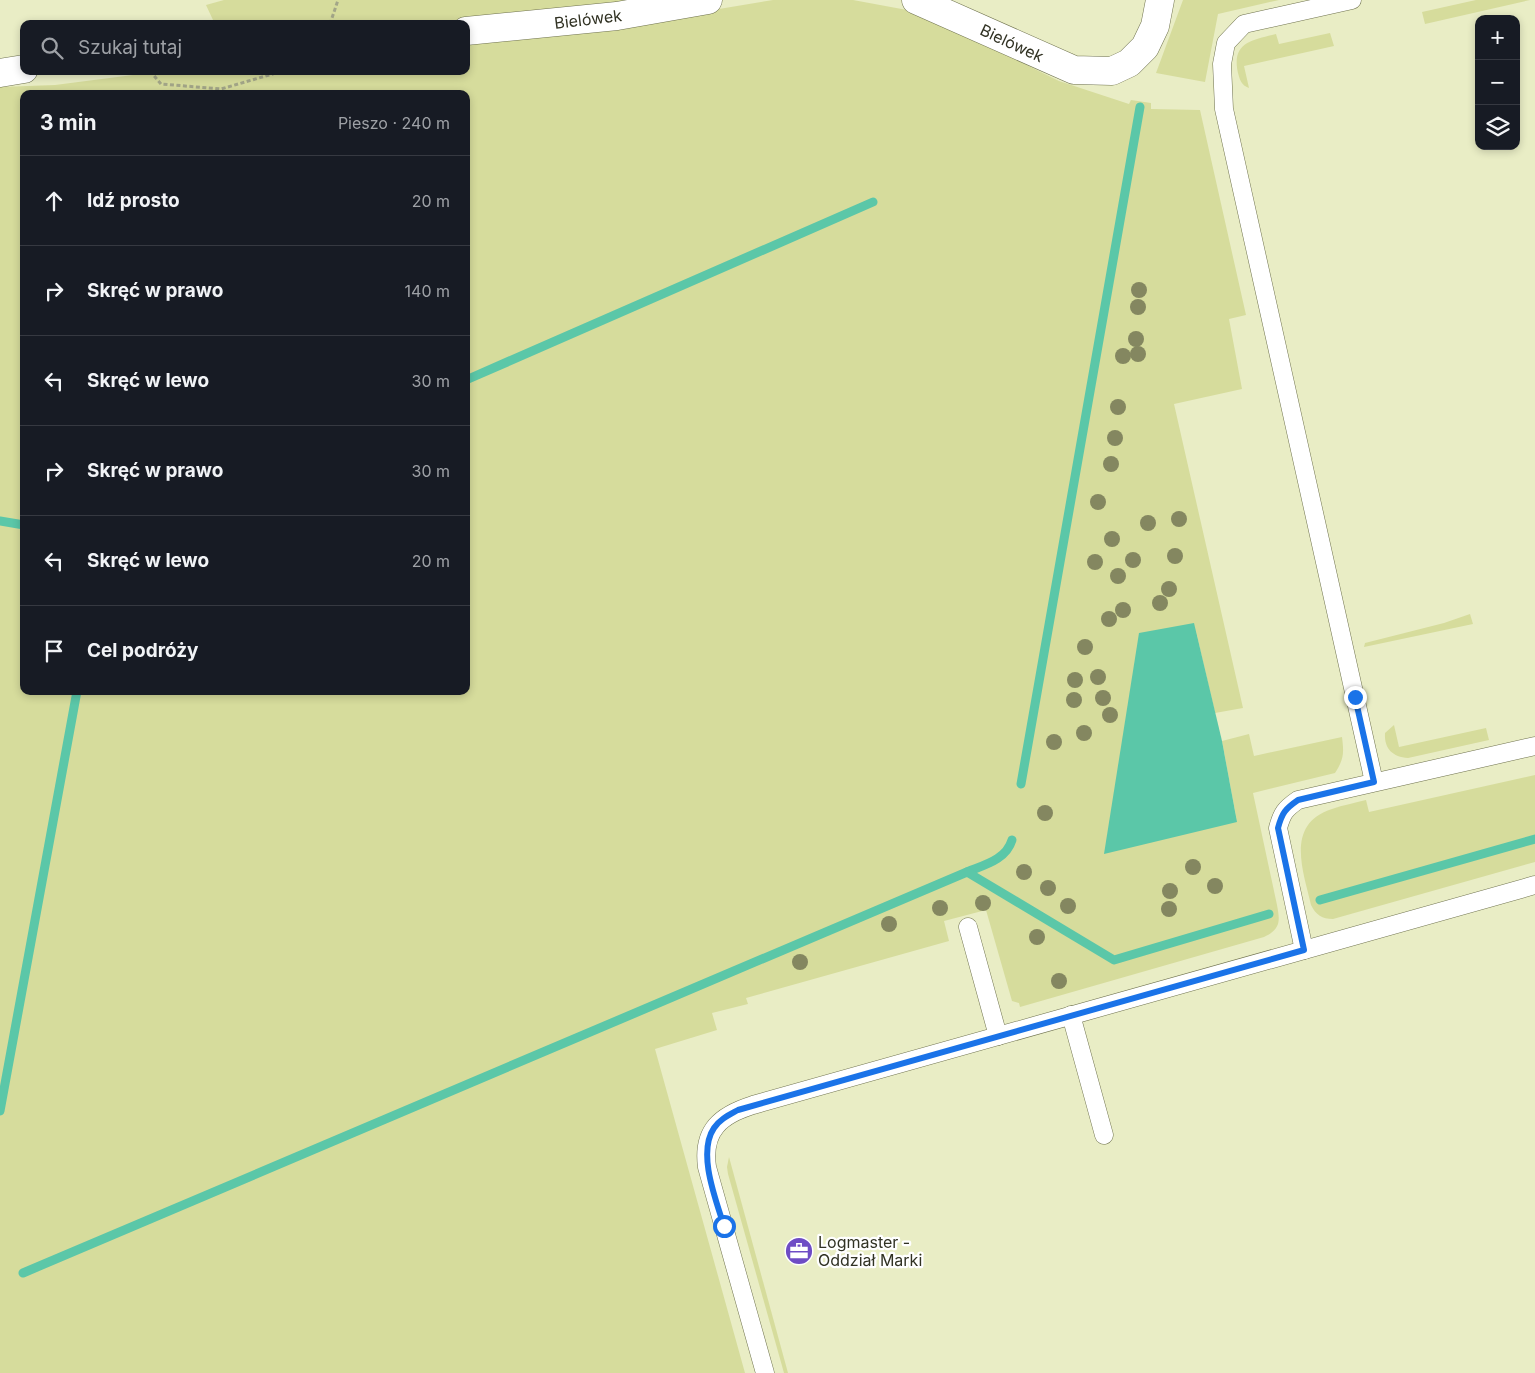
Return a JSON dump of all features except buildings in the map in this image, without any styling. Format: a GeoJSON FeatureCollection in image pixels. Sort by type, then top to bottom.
{"type":"FeatureCollection","features":[{"type":"Feature","properties":{"kind":"street","name":"Bielówek"},"geometry":{"type":"LineString","coordinates":[[470,31],[616,16],[708,0]]}},
{"type":"Feature","properties":{"kind":"street","name":"Bielówek"},"geometry":{"type":"LineString","coordinates":[[916,0],[1074,70],[1112,71],[1129,63],[1145,47],[1155,26],[1160,0]]}},
{"type":"Feature","properties":{"kind":"street"},"geometry":{"type":"LineString","coordinates":[[0,73],[20,70]]}},
{"type":"Feature","properties":{"kind":"lane"},"geometry":{"type":"LineString","coordinates":[[1352,0],[1244,24],[1226,43],[1222,64],[1224,109],[1374,782]]}},
{"type":"Feature","properties":{"kind":"lane"},"geometry":{"type":"LineString","coordinates":[[1304,950],[1278,828],[1282,815],[1288,807],[1298,800],[1535,746]]}},
{"type":"Feature","properties":{"kind":"lane"},"geometry":{"type":"LineString","coordinates":[[765,1373],[707,1167],[708,1144],[714,1128],[725,1117],[753,1104],[1535,885]]}},
{"type":"Feature","properties":{"kind":"lane"},"geometry":{"type":"LineString","coordinates":[[968,927],[998,1036]]}},
{"type":"Feature","properties":{"kind":"lane"},"geometry":{"type":"LineString","coordinates":[[1071,1015],[1104,1135]]}},
{"type":"Feature","properties":{"kind":"path"},"geometry":{"type":"LineString","coordinates":[[331,20],[338,0]]}},
{"type":"Feature","properties":{"kind":"path"},"geometry":{"type":"LineString","coordinates":[[153,75],[161,84],[220,89],[269,75]]}},
{"type":"Feature","properties":{"kind":"green space"},"geometry":{"type":"Polygon","coordinates":[[[224,0],[651,0],[510,19],[470,22],[470,20],[213,20],[206,5],[224,0]]]}},
{"type":"Feature","properties":{"kind":"green space"},"geometry":{"type":"Polygon","coordinates":[[[773,0],[853,0],[907,10],[958,31],[1059,81],[1129,104],[1131,100],[1151,103],[1151,109],[1200,110],[1246,315],[1229,319],[1242,389],[1174,404],[1243,708],[1215,713],[1194,623],[1237,822],[1222,741],[1249,734],[1254,756],[1342,737],[1342,760],[1335,773],[1253,793],[1279,920],[1274,931],[1264,937],[1020,1007],[1019,1003],[1012,1001],[986,910],[944,921],[949,941],[746,998],[748,1004],[712,1013],[717,1030],[655,1049],[745,1373],[0,1373],[0,87],[55,85],[133,75],[470,75],[470,40],[671,17],[773,0]]]}},
{"type":"Feature","properties":{"kind":"green space"},"geometry":{"type":"Polygon","coordinates":[[[1183,0],[1279,0],[1218,14],[1205,82],[1156,73],[1183,0]]]}},
{"type":"Feature","properties":{"kind":"green space"},"geometry":{"type":"Polygon","coordinates":[[[1476,0],[1530,0],[1425,24],[1422,12],[1476,0]]]}},
{"type":"Feature","properties":{"kind":"green space"},"geometry":{"type":"Polygon","coordinates":[[[1330,33],[1334,46],[1244,66],[1249,88],[1241,82],[1238,73],[1238,55],[1246,44],[1259,38],[1276,34],[1279,44],[1330,33]]]}},
{"type":"Feature","properties":{"kind":"green space"},"geometry":{"type":"Polygon","coordinates":[[[1470,614],[1473,624],[1364,647],[1365,643],[1444,623],[1470,614]]]}},
{"type":"Feature","properties":{"kind":"green space"},"geometry":{"type":"Polygon","coordinates":[[[1394,725],[1399,747],[1486,728],[1489,740],[1408,758],[1394,754],[1386,744],[1385,733],[1394,725]]]}},
{"type":"Feature","properties":{"kind":"green space"},"geometry":{"type":"Polygon","coordinates":[[[1535,775],[1535,862],[1333,919],[1317,914],[1311,905],[1304,877],[1301,850],[1303,837],[1308,825],[1317,816],[1332,809],[1366,800],[1369,812],[1535,775]]]}},
{"type":"Feature","properties":{"kind":"green space"},"geometry":{"type":"Polygon","coordinates":[[[729,1157],[788,1373],[784,1373],[728,1174],[729,1157]]]}},
{"type":"Feature","properties":{"kind":"water"},"geometry":{"type":"Polygon","coordinates":[[[1194,623],[1222,741],[1237,822],[1104,854],[1139,633],[1194,623]]]}},
{"type":"Feature","properties":{"kind":"waterway"},"geometry":{"type":"LineString","coordinates":[[1021,784],[1140,107]]}},
{"type":"Feature","properties":{"kind":"waterway"},"geometry":{"type":"LineString","coordinates":[[470,378],[873,202]]}},
{"type":"Feature","properties":{"kind":"waterway"},"geometry":{"type":"LineString","coordinates":[[0,521],[20,524]]}},
{"type":"Feature","properties":{"kind":"waterway"},"geometry":{"type":"LineString","coordinates":[[0,1111],[76,695]]}},
{"type":"Feature","properties":{"kind":"waterway"},"geometry":{"type":"LineString","coordinates":[[1320,900],[1535,839]]}},
{"type":"Feature","properties":{"kind":"waterway"},"geometry":{"type":"LineString","coordinates":[[967,872],[1000,857],[1009,847],[1012,840]]}},
{"type":"Feature","properties":{"kind":"waterway"},"geometry":{"type":"LineString","coordinates":[[23,1273],[967,872],[1114,960],[1269,914]]}},
{"type":"Feature","properties":{"kind":"place","name":"Logmaster - Oddział Marki"},"geometry":{"type":"Point","coordinates":[799,1251]}},
{"type":"Feature","properties":{"kind":"route"},"geometry":{"type":"LineString","coordinates":[[724,1226],[707,1167],[706,1154],[709,1139],[714,1128],[721,1120],[738,1110],[753,1104],[1304,950],[1278,828],[1282,815],[1288,807],[1298,800],[1374,782],[1355,697]]}}]}
